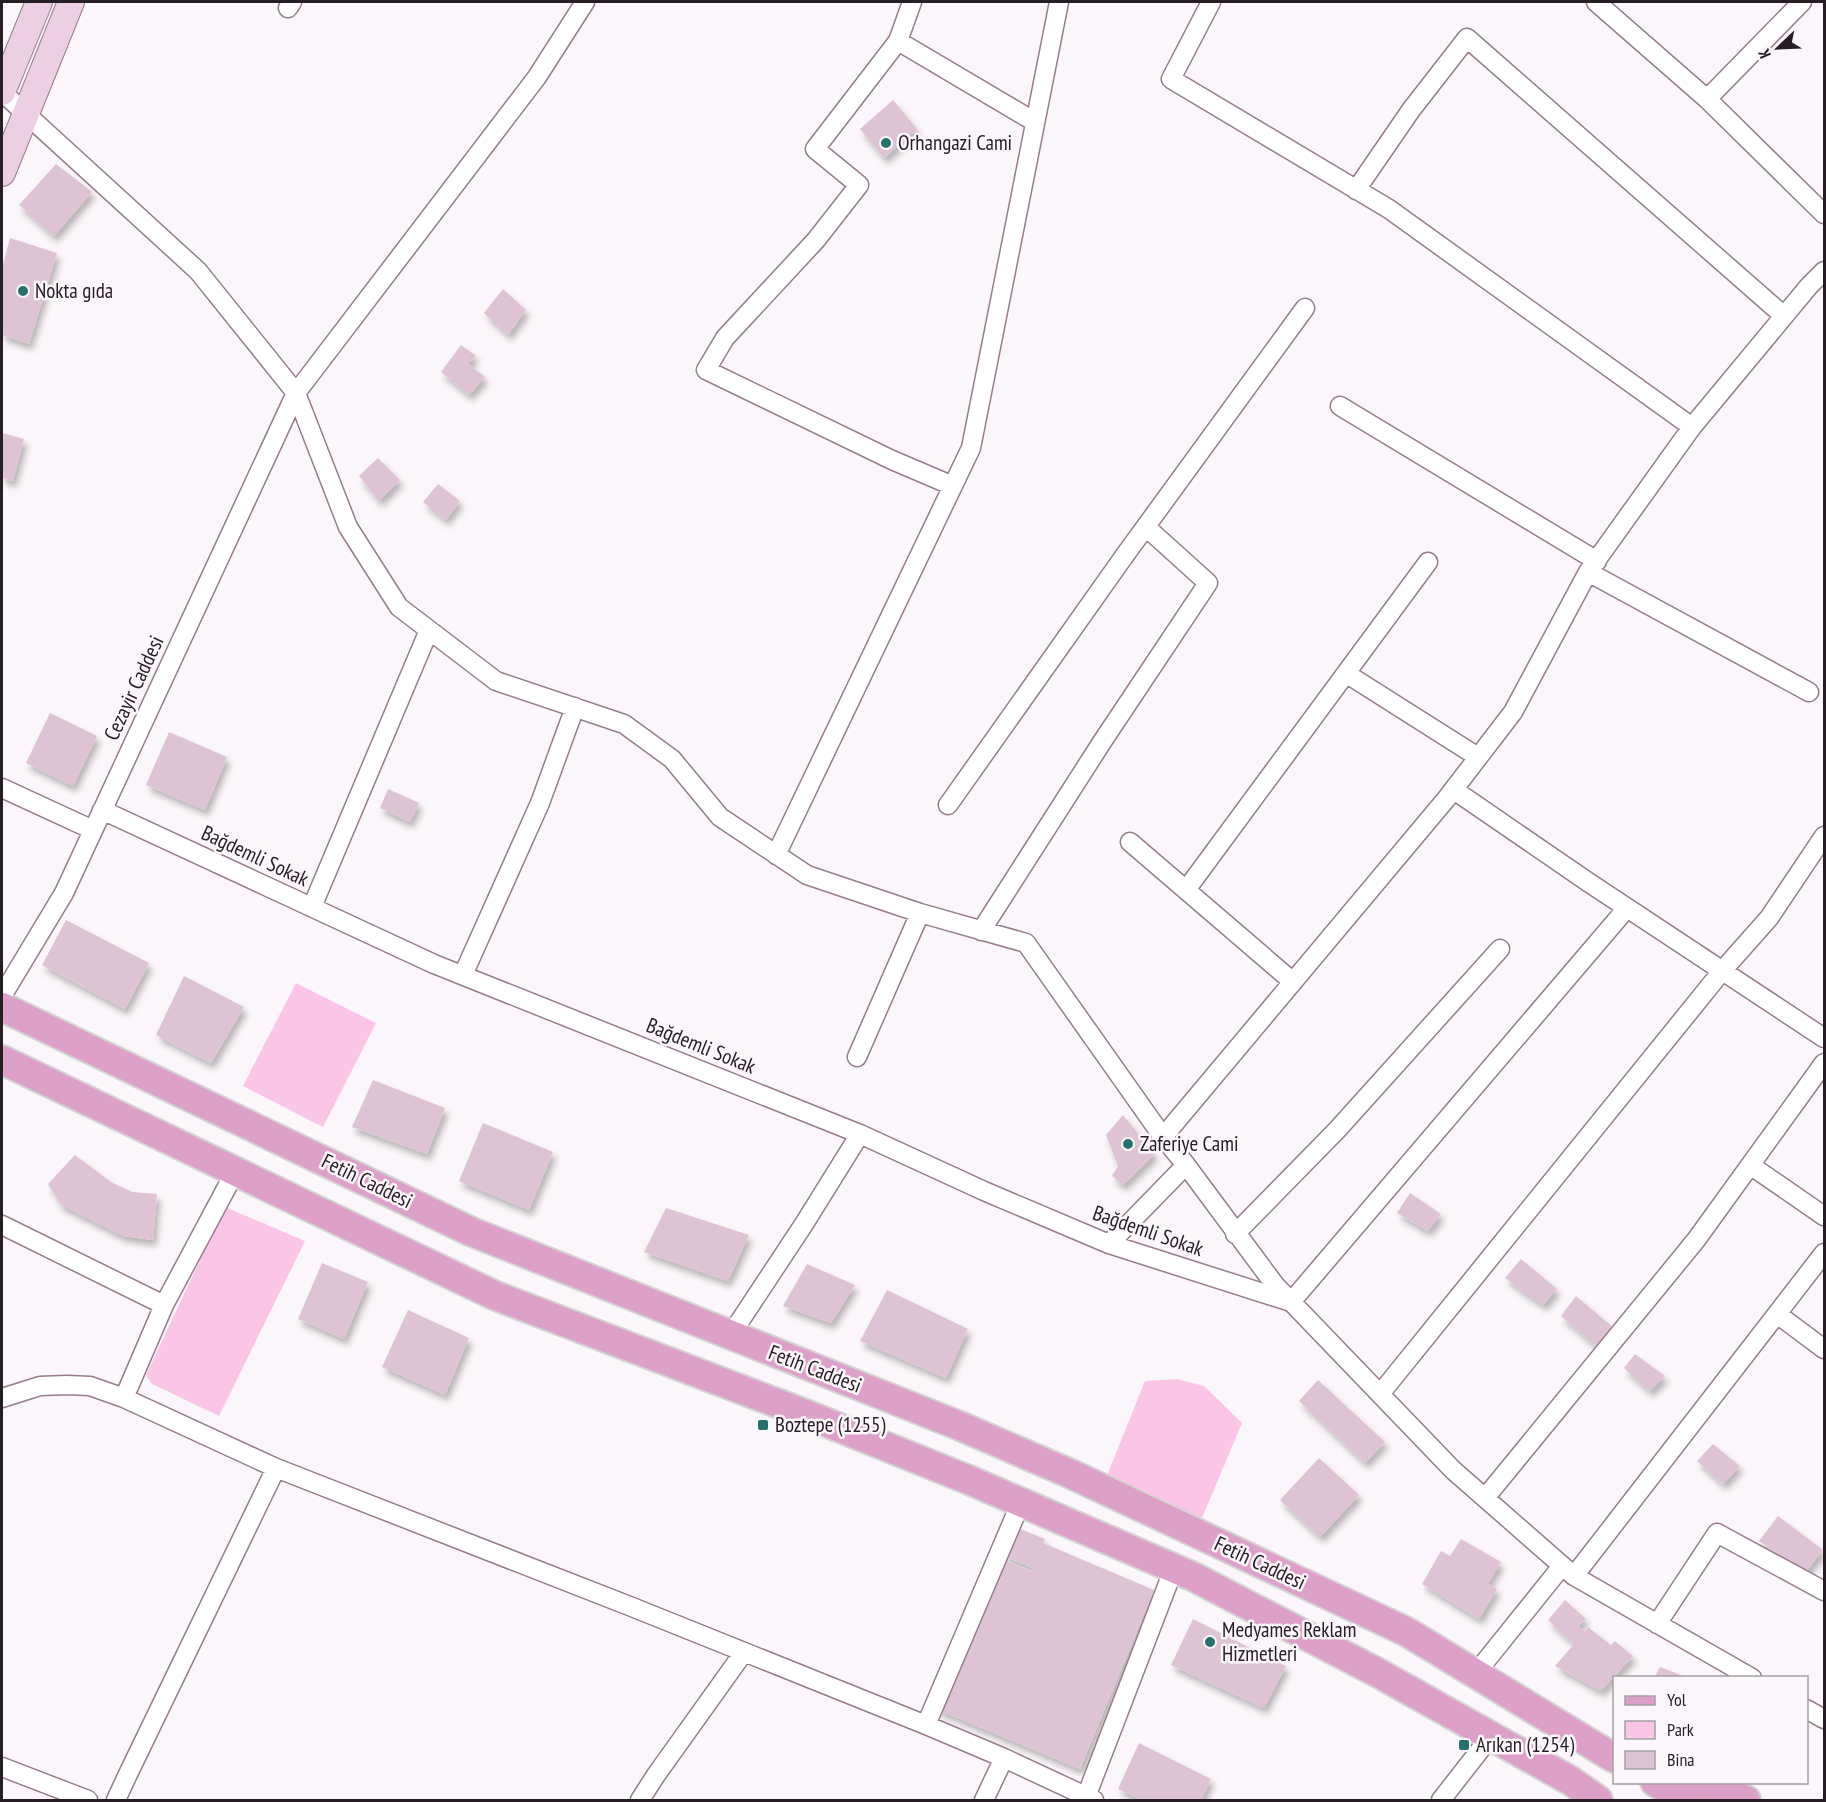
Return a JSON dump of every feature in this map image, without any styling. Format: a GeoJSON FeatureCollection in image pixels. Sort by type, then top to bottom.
{"type":"FeatureCollection","features":[{"type":"Feature","properties":{"kind":"main road"},"geometry":{"type":"LineString","coordinates":[[2,92],[39,2]]}},
{"type":"Feature","properties":{"kind":"main road"},"geometry":{"type":"LineString","coordinates":[[2,173],[71,2]]}},
{"type":"Feature","properties":{"kind":"main road","name":"Fetih Caddesi"},"geometry":{"type":"LineString","coordinates":[[2,1006],[472,1232],[960,1426],[1071,1474],[1407,1632],[1613,1757]]}},
{"type":"Feature","properties":{"kind":"main road","name":"Fetih Caddesi"},"geometry":{"type":"LineString","coordinates":[[2,1060],[496,1296],[803,1413],[1194,1576],[1380,1674],[1571,1781],[1598,1800]]}},
{"type":"Feature","properties":{"kind":"main road"},"geometry":{"type":"LineString","coordinates":[[1582,1738],[1613,1746]]}},
{"type":"Feature","properties":{"kind":"main road"},"geometry":{"type":"LineString","coordinates":[[1658,1784],[1685,1800]]}},
{"type":"Feature","properties":{"kind":"main road"},"geometry":{"type":"LineString","coordinates":[[1701,1784],[1746,1800]]}},
{"type":"Feature","properties":{"kind":"street","name":"Cezayir Caddesi"},"geometry":{"type":"LineString","coordinates":[[2,996],[64,893],[296,393],[537,77],[585,2]]}},
{"type":"Feature","properties":{"kind":"street"},"geometry":{"type":"LineString","coordinates":[[912,2],[898,41],[816,149],[859,185],[816,240],[725,338],[706,370],[892,460],[953,486]]}},
{"type":"Feature","properties":{"kind":"street"},"geometry":{"type":"LineString","coordinates":[[777,855],[971,448],[1059,2]]}},
{"type":"Feature","properties":{"kind":"street"},"geometry":{"type":"LineString","coordinates":[[1211,2],[1170,79],[1389,209],[1692,427]]}},
{"type":"Feature","properties":{"kind":"street"},"geometry":{"type":"LineString","coordinates":[[1596,2],[1707,99],[1824,214]]}},
{"type":"Feature","properties":{"kind":"street"},"geometry":{"type":"LineString","coordinates":[[1707,99],[1802,2]]}},
{"type":"Feature","properties":{"kind":"street"},"geometry":{"type":"LineString","coordinates":[[1356,190],[1411,111],[1467,38],[1784,316]]}},
{"type":"Feature","properties":{"kind":"street"},"geometry":{"type":"LineString","coordinates":[[898,41],[1035,122]]}},
{"type":"Feature","properties":{"kind":"street"},"geometry":{"type":"LineString","coordinates":[[2,92],[198,271],[296,393],[348,527],[399,607],[496,681],[624,724],[672,759],[720,817],[807,876],[920,913],[1026,943],[1163,1137],[1275,1285],[1453,1470],[1568,1571],[1750,1676]]}},
{"type":"Feature","properties":{"kind":"street"},"geometry":{"type":"LineString","coordinates":[[1163,1137],[1454,790],[1513,712],[1592,567],[1692,427],[1824,271]]}},
{"type":"Feature","properties":{"kind":"street"},"geometry":{"type":"LineString","coordinates":[[948,805],[1305,308]]}},
{"type":"Feature","properties":{"kind":"street"},"geometry":{"type":"LineString","coordinates":[[1340,406],[1592,567],[1809,692]]}},
{"type":"Feature","properties":{"kind":"street"},"geometry":{"type":"LineString","coordinates":[[981,931],[1101,742],[1208,583],[1146,527]]}},
{"type":"Feature","properties":{"kind":"street"},"geometry":{"type":"LineString","coordinates":[[1186,890],[1428,562]]}},
{"type":"Feature","properties":{"kind":"street"},"geometry":{"type":"LineString","coordinates":[[312,908],[429,630]]}},
{"type":"Feature","properties":{"kind":"street"},"geometry":{"type":"LineString","coordinates":[[1347,674],[1478,757]]}},
{"type":"Feature","properties":{"kind":"street"},"geometry":{"type":"LineString","coordinates":[[463,975],[540,803],[575,707]]}},
{"type":"Feature","properties":{"kind":"street"},"geometry":{"type":"LineString","coordinates":[[2,788],[93,830]]}},
{"type":"Feature","properties":{"kind":"street"},"geometry":{"type":"LineString","coordinates":[[1454,790],[1824,1038]]}},
{"type":"Feature","properties":{"kind":"street","name":"Bağdemli Sokak"},"geometry":{"type":"LineString","coordinates":[[102,810],[312,908],[463,975],[860,1134],[984,1191],[1109,1244],[1291,1302]]}},
{"type":"Feature","properties":{"kind":"street"},"geometry":{"type":"LineString","coordinates":[[1380,1394],[1722,971],[1768,918],[1824,836]]}},
{"type":"Feature","properties":{"kind":"street"},"geometry":{"type":"LineString","coordinates":[[1130,842],[1293,982]]}},
{"type":"Feature","properties":{"kind":"street"},"geometry":{"type":"LineString","coordinates":[[1291,1302],[1627,908]]}},
{"type":"Feature","properties":{"kind":"street"},"geometry":{"type":"LineString","coordinates":[[857,1057],[920,913]]}},
{"type":"Feature","properties":{"kind":"street"},"geometry":{"type":"LineString","coordinates":[[1235,1234],[1337,1130],[1500,949]]}},
{"type":"Feature","properties":{"kind":"street"},"geometry":{"type":"LineString","coordinates":[[1485,1498],[1696,1240],[1824,1063]]}},
{"type":"Feature","properties":{"kind":"street"},"geometry":{"type":"LineString","coordinates":[[730,1336],[860,1134]]}},
{"type":"Feature","properties":{"kind":"street"},"geometry":{"type":"LineString","coordinates":[[1109,1244],[1186,1165]]}},
{"type":"Feature","properties":{"kind":"street"},"geometry":{"type":"LineString","coordinates":[[1750,1165],[1824,1216]]}},
{"type":"Feature","properties":{"kind":"street"},"geometry":{"type":"LineString","coordinates":[[124,1398],[164,1305],[235,1172]]}},
{"type":"Feature","properties":{"kind":"street"},"geometry":{"type":"LineString","coordinates":[[6,1231],[164,1305]]}},
{"type":"Feature","properties":{"kind":"street"},"geometry":{"type":"LineString","coordinates":[[1476,1673],[1568,1571],[1824,1253]]}},
{"type":"Feature","properties":{"kind":"street"},"geometry":{"type":"LineString","coordinates":[[1777,1314],[1824,1349]]}},
{"type":"Feature","properties":{"kind":"street"},"geometry":{"type":"LineString","coordinates":[[2,1398],[40,1386],[67,1385],[90,1386],[124,1398],[276,1468],[926,1725],[1004,1758],[1090,1799],[1174,1568]]}},
{"type":"Feature","properties":{"kind":"street"},"geometry":{"type":"LineString","coordinates":[[116,1800],[276,1468]]}},
{"type":"Feature","properties":{"kind":"street"},"geometry":{"type":"LineString","coordinates":[[926,1725],[1021,1502]]}},
{"type":"Feature","properties":{"kind":"street"},"geometry":{"type":"LineString","coordinates":[[1657,1624],[1717,1533],[1824,1591]]}},
{"type":"Feature","properties":{"kind":"street"},"geometry":{"type":"LineString","coordinates":[[640,1800],[744,1652]]}},
{"type":"Feature","properties":{"kind":"street"},"geometry":{"type":"LineString","coordinates":[[1808,1709],[1824,1719]]}},
{"type":"Feature","properties":{"kind":"street"},"geometry":{"type":"LineString","coordinates":[[1441,1800],[1491,1736]]}},
{"type":"Feature","properties":{"kind":"street"},"geometry":{"type":"LineString","coordinates":[[984,1800],[1004,1758]]}},
{"type":"Feature","properties":{"kind":"street"},"geometry":{"type":"LineString","coordinates":[[2,1767],[88,1800]]}},
{"type":"Feature","properties":{"kind":"green space"},"geometry":{"type":"Polygon","coordinates":[[[296,983],[376,1023],[323,1127],[243,1086],[296,983]]]}},
{"type":"Feature","properties":{"kind":"green space"},"geometry":{"type":"Polygon","coordinates":[[[225,1207],[305,1241],[219,1416],[152,1384],[146,1375],[225,1207]]]}},
{"type":"Feature","properties":{"kind":"green space"},"geometry":{"type":"Polygon","coordinates":[[[1177,1379],[1204,1386],[1242,1423],[1202,1518],[1106,1478],[1145,1381],[1177,1379]]]}},
{"type":"Feature","properties":{"kind":"building","name":"Orhangazi Cami"},"geometry":{"type":"Polygon","coordinates":[[[893,100],[917,129],[884,158],[860,129],[893,100]]]}},
{"type":"Feature","properties":{"kind":"building"},"geometry":{"type":"Polygon","coordinates":[[[56,164],[92,192],[54,236],[19,205],[56,164]]]}},
{"type":"Feature","properties":{"kind":"building"},"geometry":{"type":"Polygon","coordinates":[[[10,238],[57,253],[29,344],[2,335],[2,268],[10,238]]]}},
{"type":"Feature","properties":{"kind":"building"},"geometry":{"type":"Polygon","coordinates":[[[503,289],[526,310],[508,335],[484,313],[503,289]]]}},
{"type":"Feature","properties":{"kind":"building"},"geometry":{"type":"Polygon","coordinates":[[[461,345],[476,356],[468,364],[485,377],[469,395],[441,372],[461,345]]]}},
{"type":"Feature","properties":{"kind":"building"},"geometry":{"type":"Polygon","coordinates":[[[2,433],[24,439],[13,481],[2,478],[2,433]]]}},
{"type":"Feature","properties":{"kind":"building"},"geometry":{"type":"Polygon","coordinates":[[[378,458],[400,480],[379,501],[359,476],[378,458]]]}},
{"type":"Feature","properties":{"kind":"building"},"geometry":{"type":"Polygon","coordinates":[[[438,484],[460,501],[446,520],[423,502],[438,484]]]}},
{"type":"Feature","properties":{"kind":"building"},"geometry":{"type":"Polygon","coordinates":[[[50,713],[97,736],[73,786],[26,763],[50,713]]]}},
{"type":"Feature","properties":{"kind":"building"},"geometry":{"type":"Polygon","coordinates":[[[169,732],[227,757],[205,810],[146,785],[169,732]]]}},
{"type":"Feature","properties":{"kind":"building"},"geometry":{"type":"Polygon","coordinates":[[[388,789],[419,803],[410,822],[380,808],[388,789]]]}},
{"type":"Feature","properties":{"kind":"building"},"geometry":{"type":"Polygon","coordinates":[[[66,920],[149,963],[125,1009],[42,965],[66,920]]]}},
{"type":"Feature","properties":{"kind":"building"},"geometry":{"type":"Polygon","coordinates":[[[184,976],[244,1007],[211,1063],[156,1035],[184,976]]]}},
{"type":"Feature","properties":{"kind":"building"},"geometry":{"type":"Polygon","coordinates":[[[373,1080],[445,1108],[427,1154],[352,1127],[373,1080]]]}},
{"type":"Feature","properties":{"kind":"building","name":"Zaferiye Cami"},"geometry":{"type":"Polygon","coordinates":[[[1123,1115],[1155,1154],[1123,1185],[1112,1176],[1118,1166],[1106,1135],[1123,1115]]]}},
{"type":"Feature","properties":{"kind":"building"},"geometry":{"type":"Polygon","coordinates":[[[483,1123],[553,1152],[529,1210],[459,1181],[483,1123]]]}},
{"type":"Feature","properties":{"kind":"building"},"geometry":{"type":"Polygon","coordinates":[[[75,1155],[111,1182],[132,1192],[157,1194],[153,1240],[123,1236],[61,1205],[48,1184],[75,1155]]]}},
{"type":"Feature","properties":{"kind":"building"},"geometry":{"type":"Polygon","coordinates":[[[1410,1193],[1441,1214],[1428,1231],[1397,1213],[1410,1193]]]}},
{"type":"Feature","properties":{"kind":"building"},"geometry":{"type":"Polygon","coordinates":[[[666,1208],[749,1235],[728,1281],[644,1252],[666,1208]]]}},
{"type":"Feature","properties":{"kind":"building"},"geometry":{"type":"Polygon","coordinates":[[[1521,1259],[1557,1289],[1543,1305],[1505,1278],[1521,1259]]]}},
{"type":"Feature","properties":{"kind":"building"},"geometry":{"type":"Polygon","coordinates":[[[322,1263],[368,1282],[344,1339],[298,1319],[322,1263]]]}},
{"type":"Feature","properties":{"kind":"building"},"geometry":{"type":"Polygon","coordinates":[[[807,1264],[855,1285],[831,1323],[783,1306],[807,1264]]]}},
{"type":"Feature","properties":{"kind":"building"},"geometry":{"type":"Polygon","coordinates":[[[887,1290],[968,1329],[946,1378],[860,1341],[887,1290]]]}},
{"type":"Feature","properties":{"kind":"building"},"geometry":{"type":"Polygon","coordinates":[[[1576,1296],[1615,1329],[1600,1349],[1561,1316],[1576,1296]]]}},
{"type":"Feature","properties":{"kind":"building"},"geometry":{"type":"Polygon","coordinates":[[[408,1310],[469,1338],[445,1395],[382,1367],[408,1310]]]}},
{"type":"Feature","properties":{"kind":"building"},"geometry":{"type":"Polygon","coordinates":[[[1635,1354],[1665,1376],[1650,1391],[1624,1368],[1635,1354]]]}},
{"type":"Feature","properties":{"kind":"building"},"geometry":{"type":"Polygon","coordinates":[[[1318,1380],[1385,1442],[1365,1463],[1299,1401],[1318,1380]]]}},
{"type":"Feature","properties":{"kind":"building"},"geometry":{"type":"Polygon","coordinates":[[[1713,1444],[1740,1466],[1723,1484],[1697,1461],[1713,1444]]]}},
{"type":"Feature","properties":{"kind":"building"},"geometry":{"type":"Polygon","coordinates":[[[1319,1458],[1359,1495],[1320,1537],[1280,1500],[1319,1458]]]}},
{"type":"Feature","properties":{"kind":"building"},"geometry":{"type":"Polygon","coordinates":[[[1778,1516],[1823,1550],[1805,1573],[1759,1541],[1778,1516]]]}},
{"type":"Feature","properties":{"kind":"building"},"geometry":{"type":"Polygon","coordinates":[[[1015,1527],[1045,1539],[1043,1543],[1154,1590],[1080,1769],[936,1709],[998,1558],[1032,1571],[1033,1568],[1003,1556],[1015,1527]]]}},
{"type":"Feature","properties":{"kind":"building"},"geometry":{"type":"Polygon","coordinates":[[[1461,1539],[1501,1562],[1488,1584],[1497,1589],[1479,1619],[1422,1584],[1441,1551],[1450,1556],[1461,1539]]]}},
{"type":"Feature","properties":{"kind":"building"},"geometry":{"type":"Polygon","coordinates":[[[1565,1600],[1586,1619],[1578,1626],[1585,1632],[1588,1627],[1611,1645],[1615,1641],[1633,1656],[1601,1691],[1555,1666],[1574,1644],[1548,1620],[1565,1600]]]}},
{"type":"Feature","properties":{"kind":"building","name":"Medyames Reklam Hizmetleri"},"geometry":{"type":"Polygon","coordinates":[[[1193,1619],[1286,1666],[1264,1708],[1171,1665],[1193,1619]]]}},
{"type":"Feature","properties":{"kind":"building"},"geometry":{"type":"Polygon","coordinates":[[[1660,1667],[1683,1676],[1655,1676],[1660,1667]]]}},
{"type":"Feature","properties":{"kind":"building"},"geometry":{"type":"Polygon","coordinates":[[[1139,1743],[1211,1779],[1201,1800],[1142,1800],[1118,1789],[1139,1743]]]}},
{"type":"Feature","properties":{"kind":"place","name":"Orhangazi Cami"},"geometry":{"type":"Point","coordinates":[886,143]}},
{"type":"Feature","properties":{"kind":"place","name":"Nokta gıda"},"geometry":{"type":"Point","coordinates":[23,291]}},
{"type":"Feature","properties":{"kind":"place","name":"Zaferiye Cami"},"geometry":{"type":"Point","coordinates":[1128,1144]}},
{"type":"Feature","properties":{"kind":"place","name":"Boztepe (1255)"},"geometry":{"type":"Point","coordinates":[763,1425]}},
{"type":"Feature","properties":{"kind":"place","name":"Medyames Reklam Hizmetleri"},"geometry":{"type":"Point","coordinates":[1210,1642]}},
{"type":"Feature","properties":{"kind":"place","name":"Arıkan (1254)"},"geometry":{"type":"Point","coordinates":[1464,1745]}}]}
